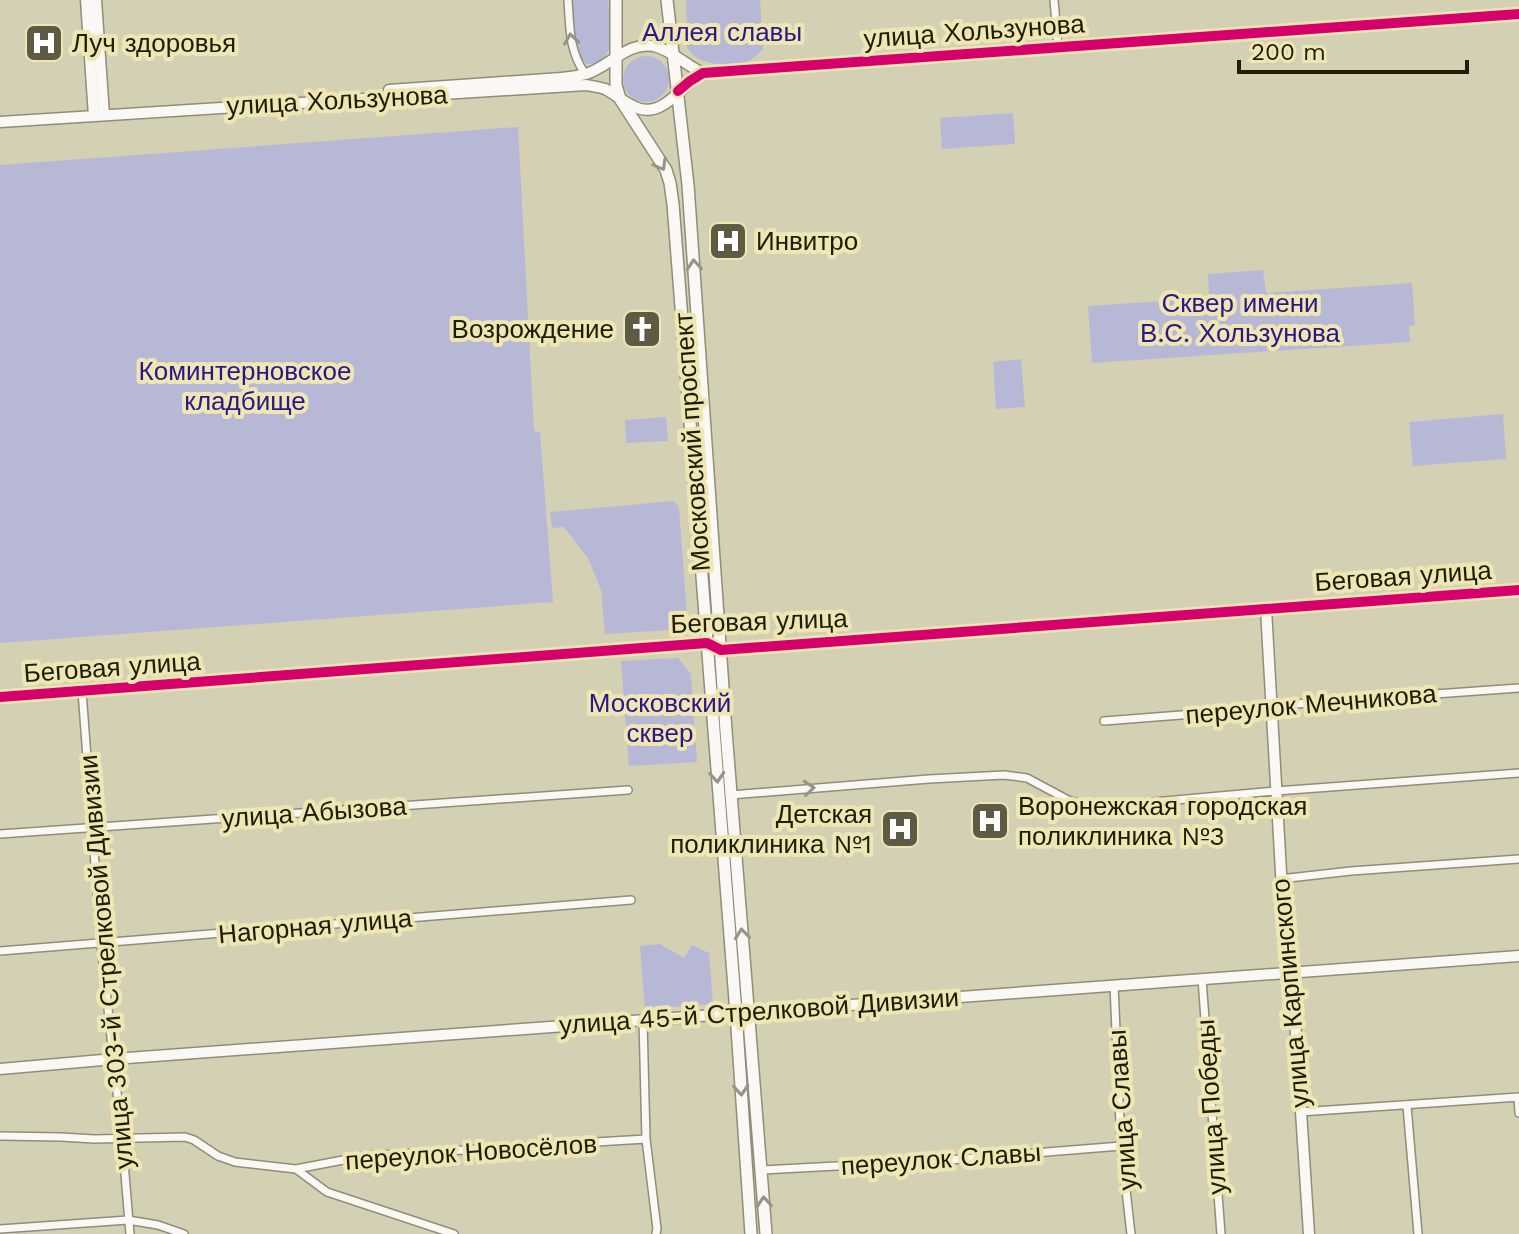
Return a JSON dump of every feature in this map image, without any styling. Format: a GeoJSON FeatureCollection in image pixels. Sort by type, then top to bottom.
{"type":"FeatureCollection","features":[{"type":"Feature","properties":{"kind":"main road","name":"Московский проспект"},"geometry":{"type":"LineString","coordinates":[[616,0],[614,75],[620,99],[666,170],[672,194],[751,1234]]}},
{"type":"Feature","properties":{"kind":"main road","name":"Московский проспект"},"geometry":{"type":"LineString","coordinates":[[667,0],[688,185],[766,1234]]}},
{"type":"Feature","properties":{"kind":"street"},"geometry":{"type":"LineString","coordinates":[[86,0],[99,112]]}},
{"type":"Feature","properties":{"kind":"street"},"geometry":{"type":"LineString","coordinates":[[96,0],[99,112]]}},
{"type":"Feature","properties":{"kind":"street"},"geometry":{"type":"LineString","coordinates":[[568,0],[572,48],[585,74]]}},
{"type":"Feature","properties":{"kind":"street"},"geometry":{"type":"LineString","coordinates":[[1054,0],[1058,47]]}},
{"type":"Feature","properties":{"kind":"street","name":"улица Хользунова"},"geometry":{"type":"LineString","coordinates":[[0,122],[585,74],[639,46],[651,45],[703,73],[1519,14]]}},
{"type":"Feature","properties":{"kind":"street","name":"улица Хользунова"},"geometry":{"type":"LineString","coordinates":[[0,116],[586,85],[603,88],[633,108],[647,110],[666,103],[703,73]]}},
{"type":"Feature","properties":{"kind":"street","name":"Беговая улица"},"geometry":{"type":"LineString","coordinates":[[0,697],[707,643],[721,650],[1519,590]]}},
{"type":"Feature","properties":{"kind":"street","name":"улица Карпинского"},"geometry":{"type":"LineString","coordinates":[[1266,609],[1280,879],[1286,960],[1294,1004],[1309,1234]]}},
{"type":"Feature","properties":{"kind":"street","name":"переулок Мечникова"},"geometry":{"type":"LineString","coordinates":[[1104,721],[1519,688]]}},
{"type":"Feature","properties":{"kind":"street","name":"улица 303-й Стрелковой Дивизии"},"geometry":{"type":"LineString","coordinates":[[82,691],[101,944],[130,1234]]}},
{"type":"Feature","properties":{"kind":"street"},"geometry":{"type":"LineString","coordinates":[[731,795],[1004,775],[1027,778],[1070,801],[1098,807],[1519,773]]}},
{"type":"Feature","properties":{"kind":"street","name":"улица Абызова"},"geometry":{"type":"LineString","coordinates":[[0,834],[628,790]]}},
{"type":"Feature","properties":{"kind":"street"},"geometry":{"type":"LineString","coordinates":[[1280,879],[1519,859]]}},
{"type":"Feature","properties":{"kind":"street","name":"Нагорная улица"},"geometry":{"type":"LineString","coordinates":[[0,951],[631,900]]}},
{"type":"Feature","properties":{"kind":"street","name":"улица 45-й Стрелковой Дивизии"},"geometry":{"type":"LineString","coordinates":[[0,1069],[1519,956]]}},
{"type":"Feature","properties":{"kind":"street","name":"улица Победы"},"geometry":{"type":"LineString","coordinates":[[1202,979],[1221,1234]]}},
{"type":"Feature","properties":{"kind":"street","name":"улица Славы"},"geometry":{"type":"LineString","coordinates":[[1114,985],[1121,1146],[1131,1234]]}},
{"type":"Feature","properties":{"kind":"street"},"geometry":{"type":"LineString","coordinates":[[643,1020],[646,1139],[656,1234]]}},
{"type":"Feature","properties":{"kind":"street"},"geometry":{"type":"LineString","coordinates":[[1300,1112],[1518,1097],[1519,1113]]}},
{"type":"Feature","properties":{"kind":"street"},"geometry":{"type":"LineString","coordinates":[[1407,1106],[1418,1234]]}},
{"type":"Feature","properties":{"kind":"street"},"geometry":{"type":"LineString","coordinates":[[0,1136],[94,1139],[185,1137],[235,1162],[296,1169],[327,1192],[454,1234]]}},
{"type":"Feature","properties":{"kind":"street","name":"переулок Новосёлов"},"geometry":{"type":"LineString","coordinates":[[296,1169],[364,1156],[646,1139]]}},
{"type":"Feature","properties":{"kind":"street","name":"переулок Славы"},"geometry":{"type":"LineString","coordinates":[[762,1170],[949,1160],[1121,1146]]}},
{"type":"Feature","properties":{"kind":"street"},"geometry":{"type":"LineString","coordinates":[[0,1229],[128,1220],[158,1225],[184,1234]]}},
{"type":"Feature","properties":{"kind":"green space"},"geometry":{"type":"Polygon","coordinates":[[[573,0],[608,0],[611,40],[604,57],[597,62],[587,64],[578,51],[573,0]]]}},
{"type":"Feature","properties":{"kind":"green space","name":"Аллея славы"},"geometry":{"type":"Polygon","coordinates":[[[686,0],[760,0],[763,49],[751,60],[737,65],[716,64],[696,57],[688,49],[681,31],[687,27],[686,0]]]}},
{"type":"Feature","properties":{"kind":"green space"},"geometry":{"type":"Polygon","coordinates":[[[646,56],[662,63],[669,79],[662,95],[646,102],[630,95],[623,79],[630,63],[646,56]]]}},
{"type":"Feature","properties":{"kind":"green space"},"geometry":{"type":"Polygon","coordinates":[[[1013,113],[1015,144],[942,149],[940,118],[1013,113]]]}},
{"type":"Feature","properties":{"kind":"green space","name":"Коминтерновское кладбище"},"geometry":{"type":"Polygon","coordinates":[[[518,127],[534,431],[540,432],[553,602],[0,643],[0,165],[518,127]]]}},
{"type":"Feature","properties":{"kind":"green space","name":"Сквер имени В.С. Хользунова"},"geometry":{"type":"Polygon","coordinates":[[[1263,270],[1266,293],[1412,283],[1415,325],[1409,326],[1410,342],[1092,363],[1088,306],[1209,298],[1208,274],[1263,270]]]}},
{"type":"Feature","properties":{"kind":"green space"},"geometry":{"type":"Polygon","coordinates":[[[1021,359],[1025,407],[996,409],[993,362],[1021,359]]]}},
{"type":"Feature","properties":{"kind":"green space"},"geometry":{"type":"Polygon","coordinates":[[[1503,414],[1506,459],[1413,466],[1409,422],[1503,414]]]}},
{"type":"Feature","properties":{"kind":"green space"},"geometry":{"type":"Polygon","coordinates":[[[666,417],[668,441],[626,443],[625,420],[666,417]]]}},
{"type":"Feature","properties":{"kind":"green space"},"geometry":{"type":"Polygon","coordinates":[[[674,501],[679,508],[688,629],[605,634],[601,590],[588,558],[564,527],[552,528],[550,512],[674,501]]]}},
{"type":"Feature","properties":{"kind":"green space","name":"Московский сквер"},"geometry":{"type":"Polygon","coordinates":[[[678,658],[691,674],[697,762],[629,766],[621,661],[678,658]]]}},
{"type":"Feature","properties":{"kind":"green space"},"geometry":{"type":"Polygon","coordinates":[[[660,944],[684,958],[692,945],[709,953],[713,1004],[645,1009],[640,946],[660,944]]]}},
{"type":"Feature","properties":{"kind":"cycle path"},"geometry":{"type":"LineString","coordinates":[[678,91],[703,73],[1519,14]]}},
{"type":"Feature","properties":{"kind":"cycle path"},"geometry":{"type":"LineString","coordinates":[[0,697],[707,643],[721,650],[1519,590]]}},
{"type":"Feature","properties":{"kind":"place","name":"Луч здоровья"},"geometry":{"type":"Point","coordinates":[44,43]}},
{"type":"Feature","properties":{"kind":"place","name":"Инвитро"},"geometry":{"type":"Point","coordinates":[728,241]}},
{"type":"Feature","properties":{"kind":"place","name":"Возрождение"},"geometry":{"type":"Point","coordinates":[642,329]}},
{"type":"Feature","properties":{"kind":"place","name":"Воронежская городская поликлиника №3"},"geometry":{"type":"Point","coordinates":[990,821]}},
{"type":"Feature","properties":{"kind":"place","name":"Детская поликлиника №1"},"geometry":{"type":"Point","coordinates":[900,829]}}]}
